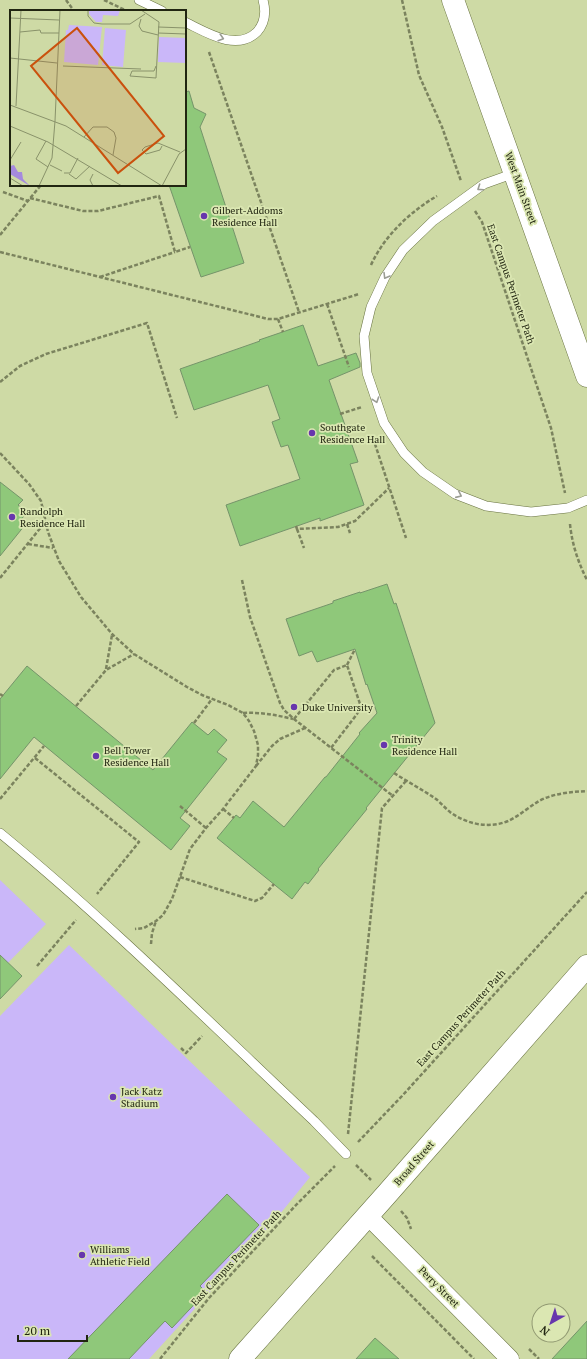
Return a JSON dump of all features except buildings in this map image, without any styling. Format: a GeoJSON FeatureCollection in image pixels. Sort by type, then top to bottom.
{"type":"FeatureCollection","features":[{"type":"Feature","properties":{"kind":"street","name":"West Main Street"},"geometry":{"type":"LineString","coordinates":[[454,0],[587,376]]}},
{"type":"Feature","properties":{"kind":"street","name":"Broad Street"},"geometry":{"type":"LineString","coordinates":[[240,1359],[368,1216],[587,966]]}},
{"type":"Feature","properties":{"kind":"street","name":"Perry Street"},"geometry":{"type":"LineString","coordinates":[[368,1216],[510,1359]]}},
{"type":"Feature","properties":{"kind":"lane"},"geometry":{"type":"LineString","coordinates":[[139,0],[160,10]]}},
{"type":"Feature","properties":{"kind":"lane"},"geometry":{"type":"LineString","coordinates":[[186,22],[220,38],[235,41],[251,37],[261,27],[266,11],[263,0]]}},
{"type":"Feature","properties":{"kind":"lane"},"geometry":{"type":"LineString","coordinates":[[515,173],[484,184],[434,221],[403,250],[384,277],[371,307],[364,336],[367,373],[384,423],[404,453],[423,472],[455,494],[486,506],[531,512],[568,508],[587,500]]}},
{"type":"Feature","properties":{"kind":"lane"},"geometry":{"type":"LineString","coordinates":[[0,833],[48,872],[87,907],[314,1121],[346,1154]]}},
{"type":"Feature","properties":{"kind":"path"},"geometry":{"type":"LineString","coordinates":[[66,0],[73,10]]}},
{"type":"Feature","properties":{"kind":"path"},"geometry":{"type":"LineString","coordinates":[[104,0],[125,10]]}},
{"type":"Feature","properties":{"kind":"path","name":"East Campus Perimeter Path"},"geometry":{"type":"LineString","coordinates":[[402,0],[418,75],[442,127],[466,197],[482,222],[551,428],[568,508],[572,538],[580,565],[587,580]]}},
{"type":"Feature","properties":{"kind":"path"},"geometry":{"type":"LineString","coordinates":[[0,252],[268,319],[278,320],[299,312],[209,50]]}},
{"type":"Feature","properties":{"kind":"path"},"geometry":{"type":"LineString","coordinates":[[0,235],[40,186]]}},
{"type":"Feature","properties":{"kind":"path"},"geometry":{"type":"LineString","coordinates":[[3,192],[29,200],[82,211],[98,211],[159,196],[175,252]]}},
{"type":"Feature","properties":{"kind":"path"},"geometry":{"type":"LineString","coordinates":[[99,277],[190,248]]}},
{"type":"Feature","properties":{"kind":"path"},"geometry":{"type":"LineString","coordinates":[[278,320],[283,332]]}},
{"type":"Feature","properties":{"kind":"path"},"geometry":{"type":"LineString","coordinates":[[0,382],[20,366],[46,354],[147,323],[177,418]]}},
{"type":"Feature","properties":{"kind":"path"},"geometry":{"type":"LineString","coordinates":[[340,414],[362,406]]}},
{"type":"Feature","properties":{"kind":"path"},"geometry":{"type":"LineString","coordinates":[[0,453],[29,484],[41,500],[53,548],[70,581],[112,634],[134,654],[187,687],[243,713],[254,731],[258,745],[256,766]]}},
{"type":"Feature","properties":{"kind":"path"},"geometry":{"type":"LineString","coordinates":[[304,548],[296,528],[338,527],[354,521],[389,488]]}},
{"type":"Feature","properties":{"kind":"path"},"geometry":{"type":"LineString","coordinates":[[0,578],[1,574],[46,521]]}},
{"type":"Feature","properties":{"kind":"path"},"geometry":{"type":"LineString","coordinates":[[347,524],[350,533]]}},
{"type":"Feature","properties":{"kind":"path"},"geometry":{"type":"LineString","coordinates":[[28,544],[53,548]]}},
{"type":"Feature","properties":{"kind":"path"},"geometry":{"type":"LineString","coordinates":[[242,580],[250,616],[280,703],[284,710],[294,720],[393,796]]}},
{"type":"Feature","properties":{"kind":"path"},"geometry":{"type":"LineString","coordinates":[[106,670],[112,634]]}},
{"type":"Feature","properties":{"kind":"path"},"geometry":{"type":"LineString","coordinates":[[294,720],[334,670],[346,665],[355,649]]}},
{"type":"Feature","properties":{"kind":"path"},"geometry":{"type":"LineString","coordinates":[[76,706],[106,670],[134,654]]}},
{"type":"Feature","properties":{"kind":"path"},"geometry":{"type":"LineString","coordinates":[[331,748],[361,707],[346,665]]}},
{"type":"Feature","properties":{"kind":"path"},"geometry":{"type":"LineString","coordinates":[[194,723],[212,699]]}},
{"type":"Feature","properties":{"kind":"path"},"geometry":{"type":"LineString","coordinates":[[243,713],[274,714],[294,720]]}},
{"type":"Feature","properties":{"kind":"path"},"geometry":{"type":"LineString","coordinates":[[115,934],[144,928],[163,915],[168,907],[190,849],[272,746],[280,739],[305,728]]}},
{"type":"Feature","properties":{"kind":"path"},"geometry":{"type":"LineString","coordinates":[[0,799],[44,746]]}},
{"type":"Feature","properties":{"kind":"path"},"geometry":{"type":"LineString","coordinates":[[35,758],[139,842],[37,966]]}},
{"type":"Feature","properties":{"kind":"path"},"geometry":{"type":"LineString","coordinates":[[394,773],[436,799],[450,812],[473,823],[487,826],[498,825],[509,820],[540,800],[551,796],[563,793],[587,791]]}},
{"type":"Feature","properties":{"kind":"path"},"geometry":{"type":"LineString","coordinates":[[386,1195],[346,1154],[382,808],[406,781]]}},
{"type":"Feature","properties":{"kind":"path"},"geometry":{"type":"LineString","coordinates":[[180,806],[206,828]]}},
{"type":"Feature","properties":{"kind":"path"},"geometry":{"type":"LineString","coordinates":[[223,809],[234,818]]}},
{"type":"Feature","properties":{"kind":"path"},"geometry":{"type":"LineString","coordinates":[[180,877],[255,901],[262,898],[274,884]]}},
{"type":"Feature","properties":{"kind":"path","name":"East Campus Perimeter Path"},"geometry":{"type":"LineString","coordinates":[[160,1359],[209,1298],[297,1204],[402,1096],[587,892]]}},
{"type":"Feature","properties":{"kind":"path"},"geometry":{"type":"LineString","coordinates":[[180,1048],[186,1053],[212,1025]]}},
{"type":"Feature","properties":{"kind":"path"},"geometry":{"type":"LineString","coordinates":[[372,1256],[474,1359]]}},
{"type":"Feature","properties":{"kind":"shaded area"},"geometry":{"type":"Polygon","coordinates":[[[0,880],[46,924],[0,971],[0,880]]]}},
{"type":"Feature","properties":{"kind":"shaded area","name":"Williams Athletic Field"},"geometry":{"type":"Polygon","coordinates":[[[69,945],[310,1177],[271,1225],[149,1359],[0,1359],[0,1016],[69,945]]]}},
{"type":"Feature","properties":{"kind":"place","name":"Gilbert-Addoms Residence Hall"},"geometry":{"type":"Point","coordinates":[204,216]}},
{"type":"Feature","properties":{"kind":"place","name":"Southgate Residence Hall"},"geometry":{"type":"Point","coordinates":[312,433]}},
{"type":"Feature","properties":{"kind":"place","name":"Randolph Residence Hall"},"geometry":{"type":"Point","coordinates":[12,517]}},
{"type":"Feature","properties":{"kind":"place","name":"Duke University"},"geometry":{"type":"Point","coordinates":[294,707]}},
{"type":"Feature","properties":{"kind":"place","name":"Trinity Residence Hall"},"geometry":{"type":"Point","coordinates":[384,745]}},
{"type":"Feature","properties":{"kind":"place","name":"Bell Tower Residence Hall"},"geometry":{"type":"Point","coordinates":[96,756]}},
{"type":"Feature","properties":{"kind":"place","name":"Jack Katz Stadium"},"geometry":{"type":"Point","coordinates":[113,1097]}},
{"type":"Feature","properties":{"kind":"place","name":"Williams Athletic Field"},"geometry":{"type":"Point","coordinates":[82,1255]}}]}
